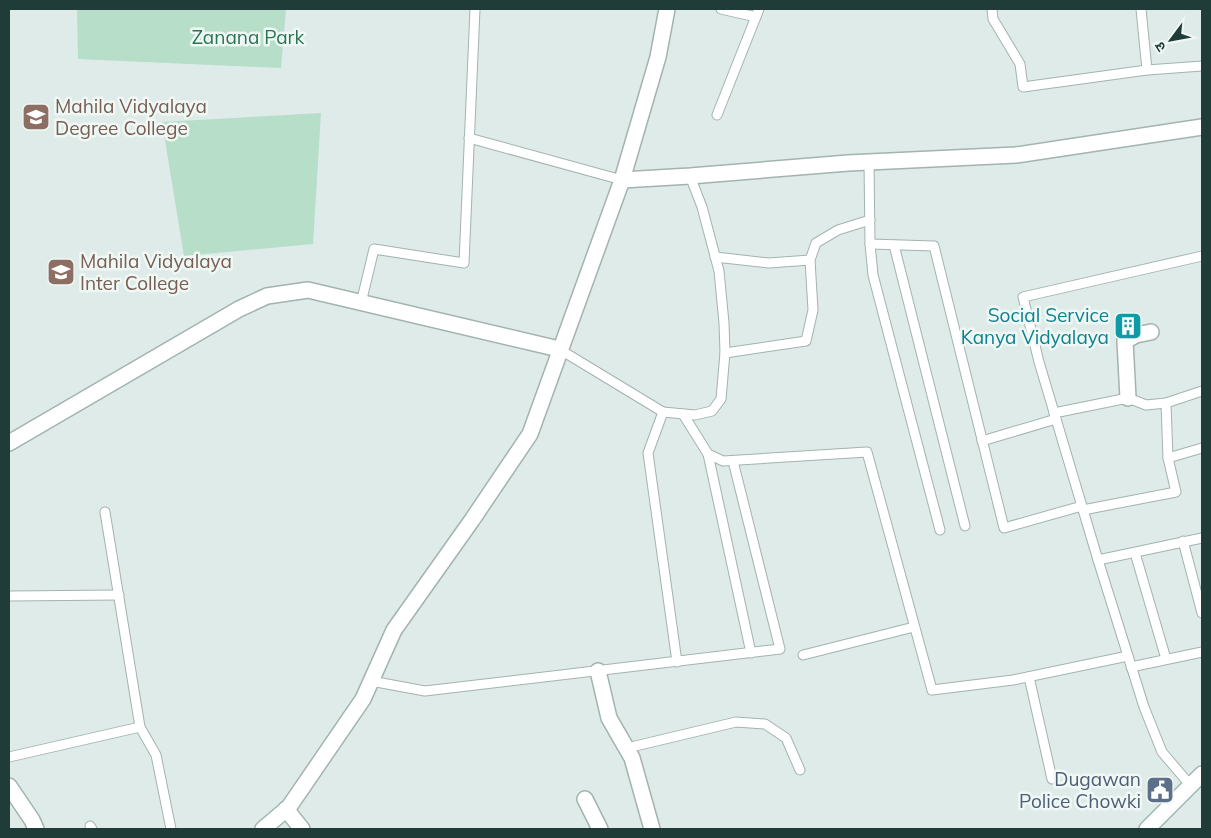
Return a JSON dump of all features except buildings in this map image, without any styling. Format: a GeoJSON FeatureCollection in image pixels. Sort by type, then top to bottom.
{"type":"FeatureCollection","features":[{"type":"Feature","properties":{"kind":"street"},"geometry":{"type":"LineString","coordinates":[[263,829],[286,809],[363,699],[394,630],[530,434],[559,349],[622,180],[658,57],[667,9]]}},
{"type":"Feature","properties":{"kind":"street"},"geometry":{"type":"LineString","coordinates":[[622,180],[869,162],[1016,155],[1202,127]]}},
{"type":"Feature","properties":{"kind":"street"},"geometry":{"type":"LineString","coordinates":[[9,443],[240,308],[267,296],[308,290],[559,349]]}},
{"type":"Feature","properties":{"kind":"street"},"geometry":{"type":"LineString","coordinates":[[1128,398],[1125,341],[1151,332]]}},
{"type":"Feature","properties":{"kind":"street"},"geometry":{"type":"LineString","coordinates":[[598,671],[609,718],[632,758],[652,829]]}},
{"type":"Feature","properties":{"kind":"street"},"geometry":{"type":"LineString","coordinates":[[1147,829],[1202,774]]}},
{"type":"Feature","properties":{"kind":"street"},"geometry":{"type":"LineString","coordinates":[[9,786],[18,797],[36,829]]}},
{"type":"Feature","properties":{"kind":"street"},"geometry":{"type":"LineString","coordinates":[[585,799],[600,829]]}},
{"type":"Feature","properties":{"kind":"street"},"geometry":{"type":"LineString","coordinates":[[286,809],[302,829]]}},
{"type":"Feature","properties":{"kind":"lane"},"geometry":{"type":"LineString","coordinates":[[361,303],[374,249],[464,263],[474,9]]}},
{"type":"Feature","properties":{"kind":"lane"},"geometry":{"type":"LineString","coordinates":[[717,116],[758,13],[721,9]]}},
{"type":"Feature","properties":{"kind":"lane"},"geometry":{"type":"LineString","coordinates":[[992,9],[993,19],[1020,64],[1023,87],[1147,70],[1202,66]]}},
{"type":"Feature","properties":{"kind":"lane"},"geometry":{"type":"LineString","coordinates":[[1141,9],[1147,70]]}},
{"type":"Feature","properties":{"kind":"lane"},"geometry":{"type":"LineString","coordinates":[[469,138],[622,180]]}},
{"type":"Feature","properties":{"kind":"lane"},"geometry":{"type":"LineString","coordinates":[[869,162],[870,244],[873,275],[940,530]]}},
{"type":"Feature","properties":{"kind":"lane"},"geometry":{"type":"LineString","coordinates":[[559,349],[663,412],[695,416],[712,411],[721,399],[725,353],[723,314],[715,256],[702,207],[690,176]]}},
{"type":"Feature","properties":{"kind":"lane"},"geometry":{"type":"LineString","coordinates":[[725,353],[806,341],[813,310],[810,260],[816,243],[838,230],[870,220]]}},
{"type":"Feature","properties":{"kind":"lane"},"geometry":{"type":"LineString","coordinates":[[870,244],[934,246],[1004,528],[1082,508],[1176,492],[1168,458],[1166,403]]}},
{"type":"Feature","properties":{"kind":"lane"},"geometry":{"type":"LineString","coordinates":[[894,245],[965,526]]}},
{"type":"Feature","properties":{"kind":"lane"},"geometry":{"type":"LineString","coordinates":[[715,256],[769,263],[810,260]]}},
{"type":"Feature","properties":{"kind":"lane"},"geometry":{"type":"LineString","coordinates":[[1191,786],[1162,752],[1144,707],[1082,508],[1022,297],[1202,256]]}},
{"type":"Feature","properties":{"kind":"lane"},"geometry":{"type":"LineString","coordinates":[[982,441],[1055,416],[1128,398],[1146,405],[1166,403],[1202,391]]}},
{"type":"Feature","properties":{"kind":"lane"},"geometry":{"type":"LineString","coordinates":[[663,412],[648,453],[677,662]]}},
{"type":"Feature","properties":{"kind":"lane"},"geometry":{"type":"LineString","coordinates":[[683,414],[708,454],[751,653]]}},
{"type":"Feature","properties":{"kind":"lane"},"geometry":{"type":"LineString","coordinates":[[1168,458],[1202,448]]}},
{"type":"Feature","properties":{"kind":"lane"},"geometry":{"type":"LineString","coordinates":[[708,454],[723,462],[867,452],[932,690],[1029,677],[1128,656]]}},
{"type":"Feature","properties":{"kind":"lane"},"geometry":{"type":"LineString","coordinates":[[372,681],[425,691],[780,649],[733,461]]}},
{"type":"Feature","properties":{"kind":"lane"},"geometry":{"type":"LineString","coordinates":[[105,512],[140,727],[156,754],[171,829]]}},
{"type":"Feature","properties":{"kind":"lane"},"geometry":{"type":"LineString","coordinates":[[1098,560],[1202,538]]}},
{"type":"Feature","properties":{"kind":"lane"},"geometry":{"type":"LineString","coordinates":[[1183,541],[1202,613]]}},
{"type":"Feature","properties":{"kind":"lane"},"geometry":{"type":"LineString","coordinates":[[1135,553],[1166,659]]}},
{"type":"Feature","properties":{"kind":"lane"},"geometry":{"type":"LineString","coordinates":[[9,596],[119,595]]}},
{"type":"Feature","properties":{"kind":"lane"},"geometry":{"type":"LineString","coordinates":[[803,655],[914,626]]}},
{"type":"Feature","properties":{"kind":"lane"},"geometry":{"type":"LineString","coordinates":[[1132,666],[1202,652]]}},
{"type":"Feature","properties":{"kind":"lane"},"geometry":{"type":"LineString","coordinates":[[1029,677],[1052,779]]}},
{"type":"Feature","properties":{"kind":"lane"},"geometry":{"type":"LineString","coordinates":[[626,748],[736,722],[766,724],[786,738],[800,770]]}},
{"type":"Feature","properties":{"kind":"lane"},"geometry":{"type":"LineString","coordinates":[[9,757],[140,727]]}},
{"type":"Feature","properties":{"kind":"green space","name":"Zanana Park"},"geometry":{"type":"Polygon","coordinates":[[[77,9],[286,9],[281,68],[78,59],[77,9]]]}},
{"type":"Feature","properties":{"kind":"green space"},"geometry":{"type":"Polygon","coordinates":[[[321,113],[313,244],[184,256],[162,122],[321,113]]]}},
{"type":"Feature","properties":{"kind":"place","name":"Mahila Vidyalaya Degree College"},"geometry":{"type":"Point","coordinates":[36,117]}},
{"type":"Feature","properties":{"kind":"place","name":"Mahila Vidyalaya Inter College"},"geometry":{"type":"Point","coordinates":[61,272]}},
{"type":"Feature","properties":{"kind":"place","name":"Social Service Kanya Vidyalaya"},"geometry":{"type":"Point","coordinates":[1128,326]}},
{"type":"Feature","properties":{"kind":"place","name":"Dugawan Police Chowki"},"geometry":{"type":"Point","coordinates":[1160,790]}}]}
